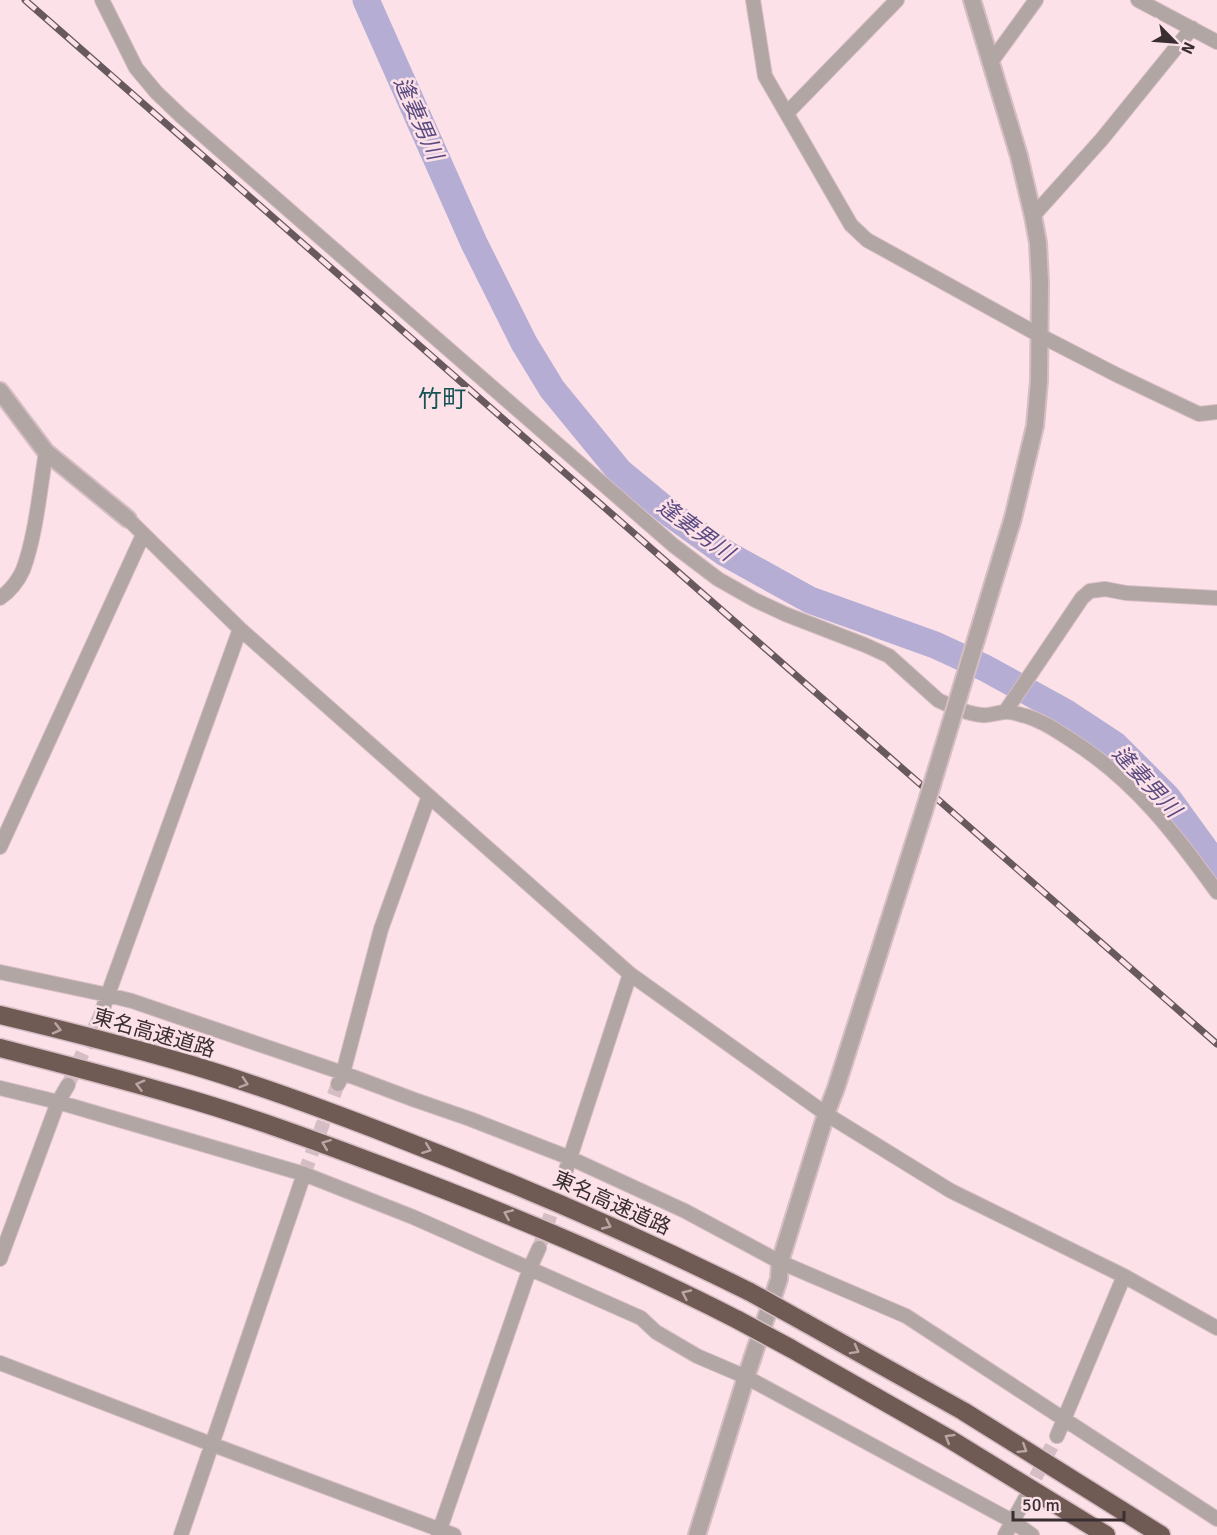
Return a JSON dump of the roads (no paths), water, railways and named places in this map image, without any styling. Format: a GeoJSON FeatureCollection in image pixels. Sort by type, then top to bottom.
{"type":"FeatureCollection","features":[{"type":"Feature","properties":{"kind":"highway","name":"東名高速道路"},"geometry":{"type":"LineString","coordinates":[[0,1015],[189,1065],[319,1108],[485,1172],[600,1221],[750,1292],[804,1322],[963,1411],[1161,1535]]}},
{"type":"Feature","properties":{"kind":"highway"},"geometry":{"type":"LineString","coordinates":[[0,1047],[177,1095],[308,1138],[473,1199],[568,1239],[685,1293],[790,1348],[948,1438],[1106,1535]]}},
{"type":"Feature","properties":{"kind":"street"},"geometry":{"type":"LineString","coordinates":[[102,0],[136,68],[156,92],[181,116],[673,545],[718,579],[755,600],[889,656],[938,700],[981,716],[998,715],[1005,712],[1027,716],[1081,746],[1115,772],[1149,804],[1177,837],[1217,892]]}},
{"type":"Feature","properties":{"kind":"street"},"geometry":{"type":"LineString","coordinates":[[753,0],[765,76],[851,225],[867,240],[1039,335],[1117,375],[1198,414],[1217,412]]}},
{"type":"Feature","properties":{"kind":"street"},"geometry":{"type":"LineString","coordinates":[[787,113],[897,0]]}},
{"type":"Feature","properties":{"kind":"street"},"geometry":{"type":"LineString","coordinates":[[697,1535],[779,1279],[780,1262],[826,1114],[924,811],[1013,518],[1035,426],[1039,381],[1038,243],[1019,156],[972,0]]}},
{"type":"Feature","properties":{"kind":"street"},"geometry":{"type":"LineString","coordinates":[[991,62],[1036,0]]}},
{"type":"Feature","properties":{"kind":"street"},"geometry":{"type":"LineString","coordinates":[[1138,0],[1217,42]]}},
{"type":"Feature","properties":{"kind":"street"},"geometry":{"type":"LineString","coordinates":[[1033,216],[1102,139],[1192,28]]}},
{"type":"Feature","properties":{"kind":"street"},"geometry":{"type":"LineString","coordinates":[[0,391],[46,452],[128,519],[240,629],[630,974],[826,1114],[951,1191],[1124,1276],[1217,1328]]}},
{"type":"Feature","properties":{"kind":"street"},"geometry":{"type":"LineString","coordinates":[[0,598],[10,591],[22,571],[32,536],[46,452]]}},
{"type":"Feature","properties":{"kind":"street"},"geometry":{"type":"LineString","coordinates":[[0,847],[143,535]]}},
{"type":"Feature","properties":{"kind":"street"},"geometry":{"type":"LineString","coordinates":[[1005,712],[1082,598],[1090,591],[1106,589],[1126,593],[1217,598]]}},
{"type":"Feature","properties":{"kind":"street"},"geometry":{"type":"LineString","coordinates":[[102,1011],[240,629]]}},
{"type":"Feature","properties":{"kind":"street"},"geometry":{"type":"LineString","coordinates":[[340,1078],[381,929],[429,796]]}},
{"type":"Feature","properties":{"kind":"street"},"geometry":{"type":"LineString","coordinates":[[0,972],[132,1001],[340,1078],[470,1119],[570,1158],[685,1211],[780,1262],[906,1316],[1217,1519]]}},
{"type":"Feature","properties":{"kind":"street"},"geometry":{"type":"LineString","coordinates":[[565,1173],[630,974]]}},
{"type":"Feature","properties":{"kind":"street"},"geometry":{"type":"LineString","coordinates":[[0,1259],[58,1102],[68,1084]]}},
{"type":"Feature","properties":{"kind":"street"},"geometry":{"type":"LineString","coordinates":[[0,1088],[58,1102],[304,1174],[413,1217],[641,1318],[656,1332],[697,1356],[746,1377],[1012,1521],[1032,1535]]}},
{"type":"Feature","properties":{"kind":"street"},"geometry":{"type":"LineString","coordinates":[[181,1535],[304,1174]]}},
{"type":"Feature","properties":{"kind":"street"},"geometry":{"type":"LineString","coordinates":[[0,1363],[444,1533],[530,1268],[539,1248]]}},
{"type":"Feature","properties":{"kind":"street"},"geometry":{"type":"LineString","coordinates":[[1057,1436],[1124,1276]]}},
{"type":"Feature","properties":{"kind":"street"},"geometry":{"type":"LineString","coordinates":[[1005,1535],[1025,1499]]}},
{"type":"Feature","properties":{"kind":"waterway","name":"逢妻男川"},"geometry":{"type":"LineString","coordinates":[[366,0],[474,243],[524,343],[552,389],[620,472],[672,515],[725,553],[810,600],[935,645],[985,668],[1065,712],[1115,745],[1167,797],[1217,866]]}},
{"type":"Feature","properties":{"kind":"tunnel"},"geometry":{"type":"LineString","coordinates":[[68,1085],[102,1011]]}},
{"type":"Feature","properties":{"kind":"tunnel"},"geometry":{"type":"LineString","coordinates":[[304,1174],[338,1084]]}},
{"type":"Feature","properties":{"kind":"tunnel"},"geometry":{"type":"LineString","coordinates":[[539,1248],[565,1173]]}},
{"type":"Feature","properties":{"kind":"tunnel"},"geometry":{"type":"LineString","coordinates":[[1026,1496],[1057,1436]]}},
{"type":"Feature","properties":{"kind":"railway"},"geometry":{"type":"LineString","coordinates":[[25,0],[1217,1044]]}},
{"type":"Feature","properties":{"kind":"district","name":"竹町"},"geometry":{"type":"Point","coordinates":[442,399]}}]}
